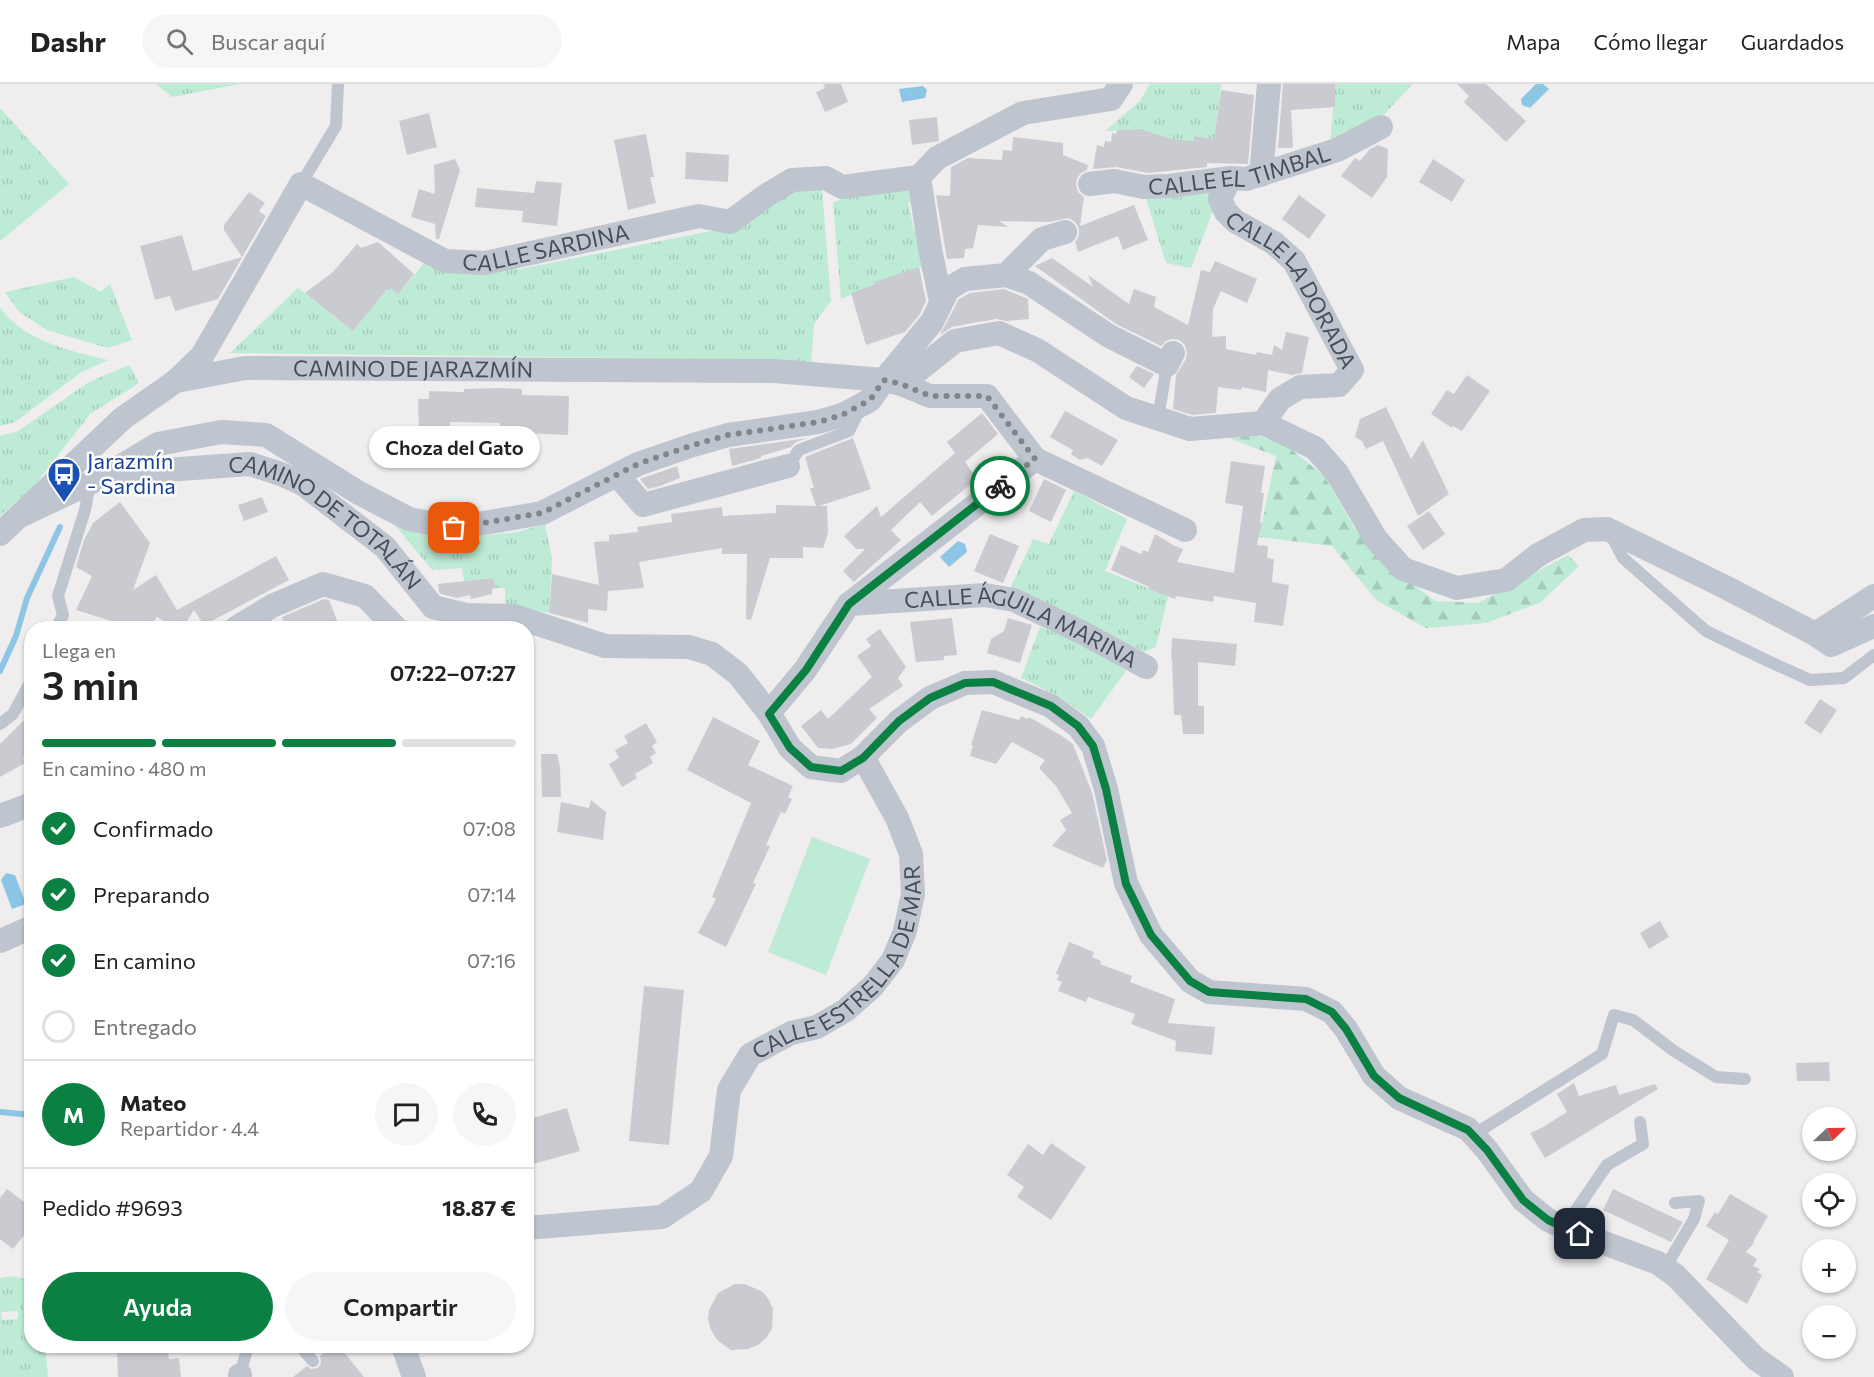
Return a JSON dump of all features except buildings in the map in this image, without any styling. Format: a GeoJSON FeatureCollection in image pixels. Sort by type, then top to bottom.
{"type":"FeatureCollection","features":[{"type":"Feature","properties":{"kind":"street"},"geometry":{"type":"LineString","coordinates":[[941,301],[918,177],[937,158],[1023,113],[1111,99],[1121,84]]}},
{"type":"Feature","properties":{"kind":"street"},"geometry":{"type":"LineString","coordinates":[[1261,175],[1269,84]]}},
{"type":"Feature","properties":{"kind":"street","name":"CALLE EL TIMBAL"},"geometry":{"type":"LineString","coordinates":[[1090,184],[1114,181],[1144,187],[1230,178],[1246,179],[1337,150],[1381,126]]}},
{"type":"Feature","properties":{"kind":"street","name":"CALLE SARDINA"},"geometry":{"type":"LineString","coordinates":[[301,184],[445,261],[485,263],[699,216],[730,222],[792,180],[826,178],[842,188],[918,177]]}},
{"type":"Feature","properties":{"kind":"street","name":"CALLE LA DORADA"},"geometry":{"type":"LineString","coordinates":[[1230,178],[1220,199],[1226,212],[1234,221],[1274,243],[1294,261],[1352,370],[1339,385],[1300,387],[1280,399],[1263,423]]}},
{"type":"Feature","properties":{"kind":"street"},"geometry":{"type":"LineString","coordinates":[[176,381],[202,356],[301,184]]}},
{"type":"Feature","properties":{"kind":"street"},"geometry":{"type":"LineString","coordinates":[[1006,275],[1042,239],[1065,232]]}},
{"type":"Feature","properties":{"kind":"street"},"geometry":{"type":"LineString","coordinates":[[893,382],[932,322],[948,288],[965,279],[1006,275],[1029,283],[1109,336],[1170,359]]}},
{"type":"Feature","properties":{"kind":"street"},"geometry":{"type":"LineString","coordinates":[[99,478],[158,444],[221,432],[266,435],[359,493],[409,519],[454,528],[542,513],[638,464],[690,446],[728,435],[819,422],[842,415],[870,400],[955,341],[999,333],[1037,350],[1126,408],[1190,429],[1263,423],[1316,448],[1337,473],[1376,539],[1403,569],[1457,588],[1506,580],[1538,555],[1584,530],[1607,529],[1727,588],[1815,634],[1831,645],[1874,626]]}},
{"type":"Feature","properties":{"kind":"street","name":"CAMINO DE JARAZMÍN"},"geometry":{"type":"LineString","coordinates":[[0,534],[123,418],[176,381],[245,368],[774,371],[893,382],[930,396],[987,396],[1035,459]]}},
{"type":"Feature","properties":{"kind":"street"},"geometry":{"type":"LineString","coordinates":[[769,714],[806,670],[849,604],[1035,459],[1185,530]]}},
{"type":"Feature","properties":{"kind":"street","name":"CAMINO DE TOTALÁN"},"geometry":{"type":"LineString","coordinates":[[21,515],[99,478],[250,464],[303,484],[385,547],[434,608],[503,621]]}},
{"type":"Feature","properties":{"kind":"street"},"geometry":{"type":"LineString","coordinates":[[618,476],[643,504],[788,466]]}},
{"type":"Feature","properties":{"kind":"street"},"geometry":{"type":"LineString","coordinates":[[247,621],[272,606],[323,584],[365,596],[389,621]]}},
{"type":"Feature","properties":{"kind":"street","name":"CALLE ÁGUILA MARINA"},"geometry":{"type":"LineString","coordinates":[[849,604],[986,595],[1014,600],[1083,633],[1146,667]]}},
{"type":"Feature","properties":{"kind":"street"},"geometry":{"type":"LineString","coordinates":[[1815,634],[1874,596]]}},
{"type":"Feature","properties":{"kind":"street","name":"CAMINO DE TOTALÁN"},"geometry":{"type":"LineString","coordinates":[[534,628],[605,646],[689,647],[712,654],[738,674],[769,714],[790,748],[811,767],[841,771],[863,758],[899,721],[930,698],[965,683],[993,682],[1051,706],[1078,726],[1093,746],[1106,789],[1126,884],[1151,935],[1190,981],[1209,992],[1306,999],[1332,1012],[1346,1029],[1374,1076],[1399,1098],[1468,1130],[1487,1150],[1523,1200],[1548,1220],[1564,1228],[1658,1263],[1676,1276],[1753,1367],[1782,1377]]}},
{"type":"Feature","properties":{"kind":"street","name":"CALLE ESTRELLA DE MAR"},"geometry":{"type":"LineString","coordinates":[[534,1226],[662,1217],[701,1191],[721,1156],[729,1090],[750,1054],[791,1033],[817,1027],[846,1010],[873,987],[892,960],[905,932],[913,894],[911,854],[897,818],[863,758]]}},
{"type":"Feature","properties":{"kind":"street"},"geometry":{"type":"LineString","coordinates":[[0,816],[24,807]]}},
{"type":"Feature","properties":{"kind":"street"},"geometry":{"type":"LineString","coordinates":[[0,940],[24,930]]}},
{"type":"Feature","properties":{"kind":"street"},"geometry":{"type":"LineString","coordinates":[[405,1353],[414,1377]]}},
{"type":"Feature","properties":{"kind":"lane"},"geometry":{"type":"LineString","coordinates":[[301,184],[336,126],[338,84]]}},
{"type":"Feature","properties":{"kind":"lane"},"geometry":{"type":"LineString","coordinates":[[1158,418],[1170,359]]}},
{"type":"Feature","properties":{"kind":"lane"},"geometry":{"type":"LineString","coordinates":[[788,466],[799,450],[849,430],[861,405]]}},
{"type":"Feature","properties":{"kind":"lane"},"geometry":{"type":"LineString","coordinates":[[60,621],[63,615],[58,596],[85,510],[99,478]]}},
{"type":"Feature","properties":{"kind":"lane"},"geometry":{"type":"LineString","coordinates":[[1607,529],[1623,558],[1706,631],[1768,661],[1810,680],[1844,678],[1874,655]]}},
{"type":"Feature","properties":{"kind":"lane"},"geometry":{"type":"LineString","coordinates":[[0,724],[13,714],[24,694]]}},
{"type":"Feature","properties":{"kind":"lane"},"geometry":{"type":"LineString","coordinates":[[1473,1135],[1602,1054],[1614,1016],[1633,1020],[1674,1051],[1716,1077],[1745,1079]]}},
{"type":"Feature","properties":{"kind":"lane"},"geometry":{"type":"LineString","coordinates":[[1564,1228],[1607,1165],[1643,1144],[1640,1122]]}},
{"type":"Feature","properties":{"kind":"lane"},"geometry":{"type":"LineString","coordinates":[[1665,1268],[1694,1219],[1700,1201],[1675,1203]]}},
{"type":"Feature","properties":{"kind":"lane"},"geometry":{"type":"LineString","coordinates":[[240,1376],[246,1353]]}},
{"type":"Feature","properties":{"kind":"lane"},"geometry":{"type":"LineString","coordinates":[[306,1353],[313,1361]]}},
{"type":"Feature","properties":{"kind":"green space"},"geometry":{"type":"Polygon","coordinates":[[[156,84],[240,84],[172,97],[156,84]]]}},
{"type":"Feature","properties":{"kind":"green space"},"geometry":{"type":"Polygon","coordinates":[[[1150,84],[1221,84],[1214,139],[1195,136],[1194,141],[1173,139],[1135,129],[1105,131],[1140,101],[1150,84]]]}},
{"type":"Feature","properties":{"kind":"green space"},"geometry":{"type":"Polygon","coordinates":[[[1335,84],[1413,84],[1378,121],[1330,145],[1335,84]]]}},
{"type":"Feature","properties":{"kind":"green space"},"geometry":{"type":"Polygon","coordinates":[[[0,108],[69,184],[0,241],[0,108]]]}},
{"type":"Feature","properties":{"kind":"green space"},"geometry":{"type":"Polygon","coordinates":[[[913,182],[914,202],[908,203],[914,230],[920,230],[926,265],[875,282],[841,299],[833,203],[859,191],[913,182]]]}},
{"type":"Feature","properties":{"kind":"green space"},"geometry":{"type":"Polygon","coordinates":[[[803,186],[822,189],[831,301],[814,324],[811,365],[778,360],[230,353],[298,288],[353,331],[389,287],[398,294],[426,261],[438,267],[520,269],[726,228],[803,186]]]}},
{"type":"Feature","properties":{"kind":"green space"},"geometry":{"type":"Polygon","coordinates":[[[1210,189],[1214,208],[1191,268],[1166,263],[1144,192],[1210,189]]]}},
{"type":"Feature","properties":{"kind":"green space"},"geometry":{"type":"Polygon","coordinates":[[[74,277],[101,292],[110,284],[132,340],[108,348],[47,330],[19,312],[5,292],[74,277]]]}},
{"type":"Feature","properties":{"kind":"green space"},"geometry":{"type":"Polygon","coordinates":[[[0,307],[9,318],[34,336],[79,353],[108,360],[80,373],[15,422],[0,426],[0,307]]]}},
{"type":"Feature","properties":{"kind":"green space"},"geometry":{"type":"Polygon","coordinates":[[[129,365],[139,383],[90,414],[35,485],[0,516],[0,436],[18,431],[89,382],[129,365]]]}},
{"type":"Feature","properties":{"kind":"green space"},"geometry":{"type":"Polygon","coordinates":[[[1249,432],[1287,446],[1325,477],[1354,527],[1379,559],[1435,601],[1478,603],[1568,555],[1579,566],[1541,602],[1486,623],[1426,628],[1376,600],[1332,546],[1259,537],[1276,456],[1219,434],[1249,432]]]}},
{"type":"Feature","properties":{"kind":"green space"},"geometry":{"type":"Polygon","coordinates":[[[1074,491],[1127,519],[1105,571],[1168,596],[1156,647],[1144,652],[1087,622],[1010,589],[1033,539],[1049,544],[1074,491]]]}},
{"type":"Feature","properties":{"kind":"green space"},"geometry":{"type":"Polygon","coordinates":[[[390,519],[458,538],[518,532],[545,524],[552,558],[549,613],[505,604],[505,588],[492,588],[493,578],[464,581],[462,568],[432,570],[390,519]]]}},
{"type":"Feature","properties":{"kind":"green space"},"geometry":{"type":"Polygon","coordinates":[[[1040,627],[1088,645],[1126,671],[1091,719],[1060,697],[1021,678],[1040,627]]]}},
{"type":"Feature","properties":{"kind":"green space"},"geometry":{"type":"Polygon","coordinates":[[[812,837],[870,859],[826,975],[768,952],[812,837]]]}},
{"type":"Feature","properties":{"kind":"green space"},"geometry":{"type":"Polygon","coordinates":[[[11,1276],[24,1279],[24,1353],[46,1353],[48,1377],[0,1377],[0,1278],[11,1276]],[[18,1311],[1,1312],[2,1320],[18,1319],[18,1311]]]}},
{"type":"Feature","properties":{"kind":"water"},"geometry":{"type":"Polygon","coordinates":[[[1536,84],[1543,84],[1549,89],[1530,108],[1522,105],[1521,99],[1536,84]]]}},
{"type":"Feature","properties":{"kind":"water"},"geometry":{"type":"Polygon","coordinates":[[[923,86],[927,90],[925,98],[902,102],[899,89],[923,86]]]}},
{"type":"Feature","properties":{"kind":"water"},"geometry":{"type":"Polygon","coordinates":[[[958,541],[965,544],[967,552],[949,567],[940,557],[958,541]]]}},
{"type":"Feature","properties":{"kind":"water"},"geometry":{"type":"Polygon","coordinates":[[[6,873],[15,875],[24,905],[12,909],[1,880],[6,873]]]}},
{"type":"Feature","properties":{"kind":"waterway"},"geometry":{"type":"LineString","coordinates":[[0,671],[16,636],[27,598],[60,527]]}},
{"type":"Feature","properties":{"kind":"waterway"},"geometry":{"type":"LineString","coordinates":[[0,1112],[24,1114]]}},
{"type":"Feature","properties":{"kind":"way so far"},"geometry":{"type":"LineString","coordinates":[[454,528],[542,513],[638,464],[690,446],[728,435],[819,422],[842,415],[870,400],[884,380],[901,384],[930,396],[987,396],[1035,459],[1000,486]]}},
{"type":"Feature","properties":{"kind":"place","name":"Jarazmín - Sardina"},"geometry":{"type":"Point","coordinates":[64,503]}},
{"type":"Feature","properties":{"kind":"place","name":"Choza del Gato"},"geometry":{"type":"Point","coordinates":[454,528]}},
{"type":"Feature","properties":{"kind":"route"},"geometry":{"type":"LineString","coordinates":[[1000,486],[849,604],[806,670],[769,714],[790,748],[811,767],[841,771],[863,758],[899,721],[930,698],[965,683],[993,682],[1051,706],[1078,726],[1093,746],[1106,789],[1126,884],[1151,935],[1190,981],[1209,992],[1306,999],[1332,1012],[1346,1029],[1374,1076],[1399,1098],[1468,1130],[1487,1150],[1523,1200],[1548,1220],[1580,1234]]}}]}
